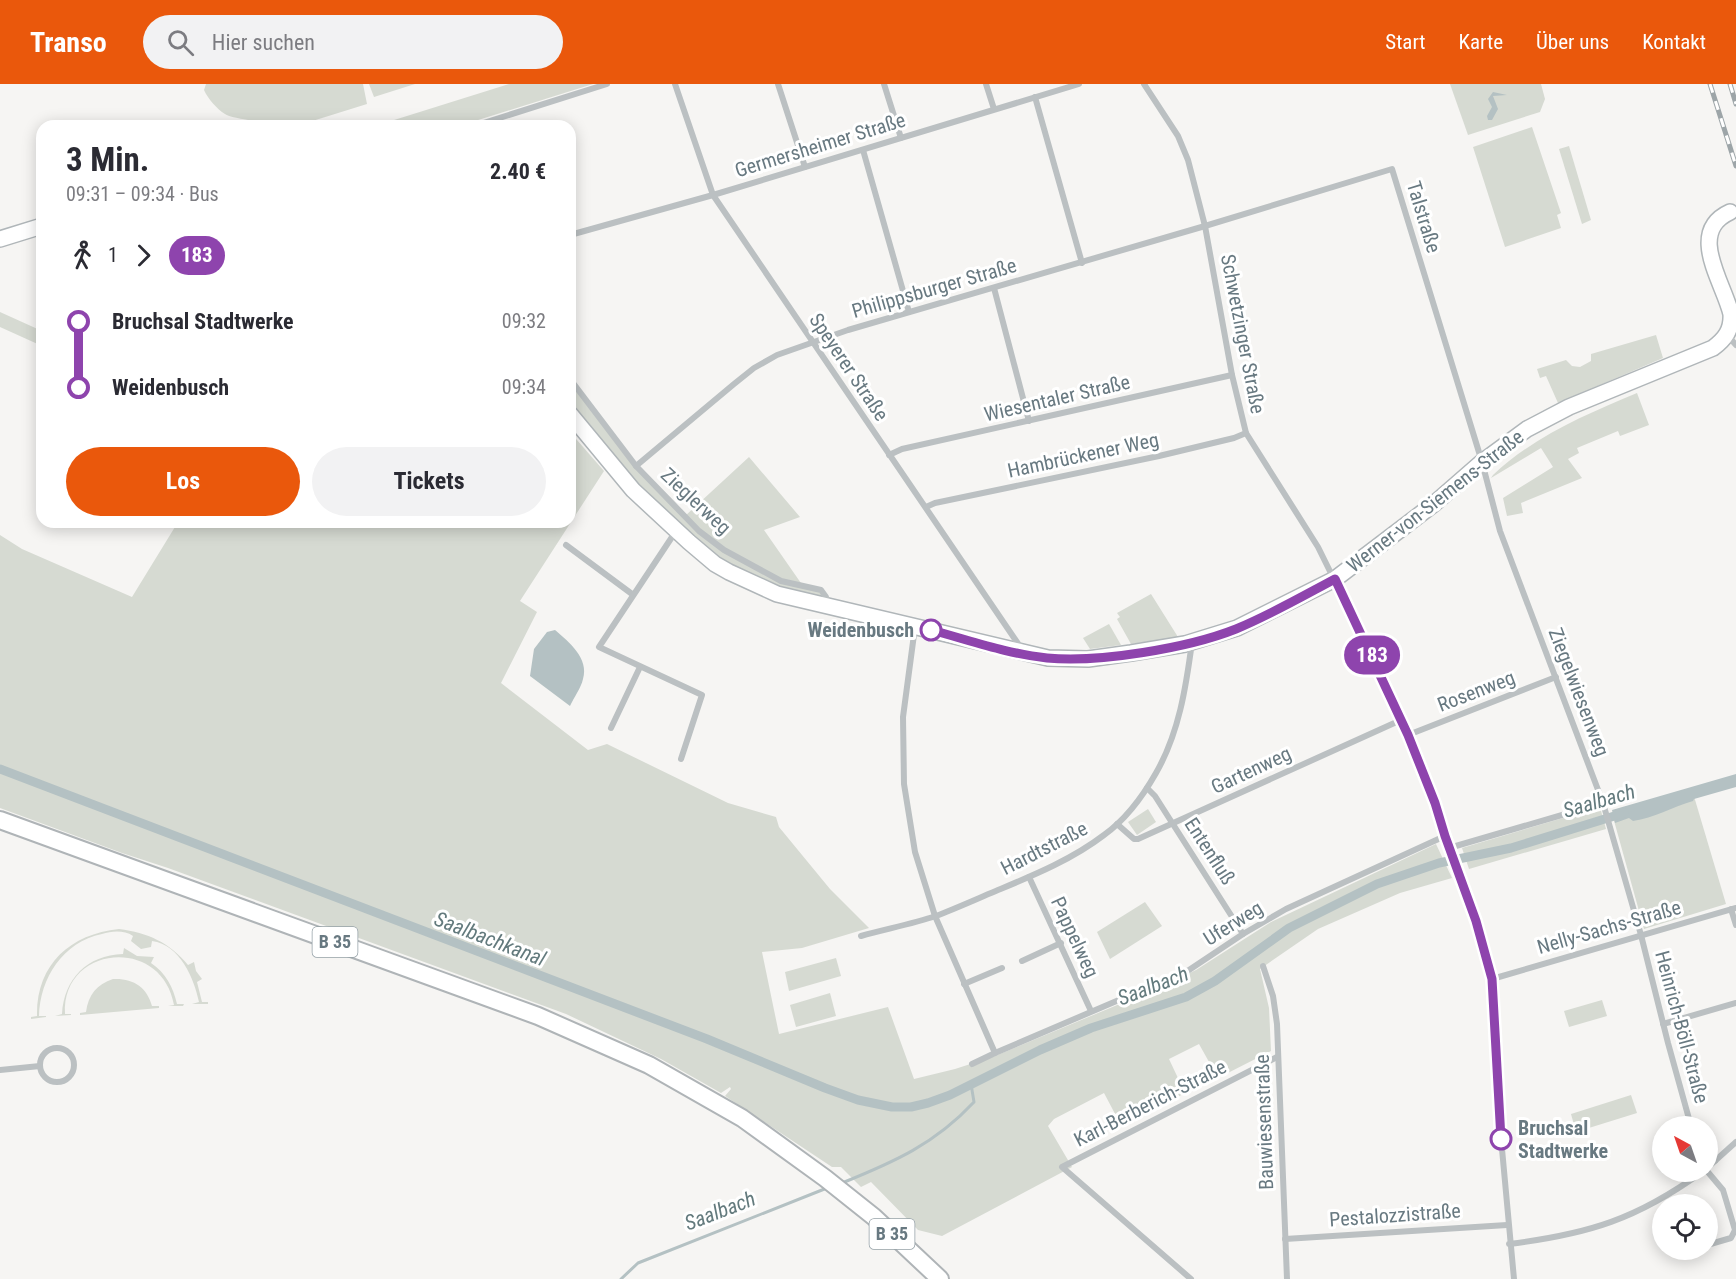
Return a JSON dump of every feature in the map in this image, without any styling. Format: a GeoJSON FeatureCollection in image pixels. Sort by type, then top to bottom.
{"type":"FeatureCollection","features":[{"type":"Feature","properties":{"kind":"main road"},"geometry":{"type":"LineString","coordinates":[[1730,212],[1714,224],[1708,242],[1731,314],[1731,340]]}},
{"type":"Feature","properties":{"kind":"main road"},"geometry":{"type":"LineString","coordinates":[[0,239],[36,228]]}},
{"type":"Feature","properties":{"kind":"main road","name":"Werner-von-Siemens-Straße"},"geometry":{"type":"LineString","coordinates":[[576,421],[633,490],[676,531],[715,564],[729,572],[777,594],[1025,654],[1048,658],[1088,659],[1192,642],[1237,628],[1335,579],[1435,503],[1482,462],[1547,417],[1731,340]]}},
{"type":"Feature","properties":{"kind":"main road","name":"B 35"},"geometry":{"type":"LineString","coordinates":[[0,820],[527,1012],[599,1041],[649,1065],[742,1118],[825,1178],[874,1218],[940,1279]]}},
{"type":"Feature","properties":{"kind":"street"},"geometry":{"type":"LineString","coordinates":[[493,120],[607,84]]}},
{"type":"Feature","properties":{"kind":"street","name":"Speyerer Straße"},"geometry":{"type":"LineString","coordinates":[[675,84],[712,195],[1025,654]]}},
{"type":"Feature","properties":{"kind":"street"},"geometry":{"type":"LineString","coordinates":[[778,84],[806,166]]}},
{"type":"Feature","properties":{"kind":"street"},"geometry":{"type":"LineString","coordinates":[[884,84],[901,138]]}},
{"type":"Feature","properties":{"kind":"street"},"geometry":{"type":"LineString","coordinates":[[986,84],[994,109]]}},
{"type":"Feature","properties":{"kind":"street","name":"Germersheimer Straße"},"geometry":{"type":"LineString","coordinates":[[576,233],[712,195],[1079,84]]}},
{"type":"Feature","properties":{"kind":"street","name":"Schwetzinger Straße"},"geometry":{"type":"LineString","coordinates":[[1143,84],[1178,136],[1188,160],[1205,226],[1232,375],[1246,433],[1318,547],[1335,579],[1408,735],[1435,803],[1476,921],[1492,979],[1507,1225],[1514,1279]]}},
{"type":"Feature","properties":{"kind":"street"},"geometry":{"type":"LineString","coordinates":[[1035,97],[1082,262]]}},
{"type":"Feature","properties":{"kind":"street"},"geometry":{"type":"LineString","coordinates":[[863,150],[909,312]]}},
{"type":"Feature","properties":{"kind":"street","name":"Talstraße"},"geometry":{"type":"LineString","coordinates":[[1205,226],[1392,169],[1482,462]]}},
{"type":"Feature","properties":{"kind":"street","name":"Philippsburger Straße"},"geometry":{"type":"LineString","coordinates":[[636,466],[754,368],[777,355],[909,312],[1205,226]]}},
{"type":"Feature","properties":{"kind":"street"},"geometry":{"type":"LineString","coordinates":[[994,288],[1029,421]]}},
{"type":"Feature","properties":{"kind":"street","name":"Wiesentaler Straße"},"geometry":{"type":"LineString","coordinates":[[890,455],[902,449],[1232,375]]}},
{"type":"Feature","properties":{"kind":"street","name":"Zieglerweg"},"geometry":{"type":"LineString","coordinates":[[576,387],[636,466],[699,531],[748,564],[781,581],[821,590],[826,597],[827,606]]}},
{"type":"Feature","properties":{"kind":"street","name":"Hambrückener Weg"},"geometry":{"type":"LineString","coordinates":[[926,507],[935,503],[1159,456],[1246,433]]}},
{"type":"Feature","properties":{"kind":"street","name":"Ziegelwiesenweg"},"geometry":{"type":"LineString","coordinates":[[1482,462],[1500,531],[1604,804],[1641,935]]}},
{"type":"Feature","properties":{"kind":"street"},"geometry":{"type":"LineString","coordinates":[[676,531],[632,594],[599,647],[702,696],[681,759]]}},
{"type":"Feature","properties":{"kind":"street"},"geometry":{"type":"LineString","coordinates":[[566,545],[632,594]]}},
{"type":"Feature","properties":{"kind":"street"},"geometry":{"type":"LineString","coordinates":[[916,626],[903,717],[904,784],[915,852],[935,916],[995,1053]]}},
{"type":"Feature","properties":{"kind":"street","name":"Hardtstraße"},"geometry":{"type":"LineString","coordinates":[[861,936],[935,916],[1029,877],[1072,856],[1117,824],[1147,788],[1171,741],[1186,692],[1192,642]]}},
{"type":"Feature","properties":{"kind":"street"},"geometry":{"type":"LineString","coordinates":[[611,728],[640,667]]}},
{"type":"Feature","properties":{"kind":"street","name":"Rosenweg"},"geometry":{"type":"LineString","coordinates":[[1408,735],[1556,677]]}},
{"type":"Feature","properties":{"kind":"street","name":"Gartenweg"},"geometry":{"type":"LineString","coordinates":[[1117,824],[1134,839],[1138,839],[1401,720]]}},
{"type":"Feature","properties":{"kind":"street","name":"Entenfluß"},"geometry":{"type":"LineString","coordinates":[[1147,788],[1155,796],[1243,934]]}},
{"type":"Feature","properties":{"kind":"street"},"geometry":{"type":"LineString","coordinates":[[1450,851],[1604,804]]}},
{"type":"Feature","properties":{"kind":"street","name":"Uferweg"},"geometry":{"type":"LineString","coordinates":[[972,1064],[1189,970],[1286,909],[1445,836]]}},
{"type":"Feature","properties":{"kind":"street","name":"Pappelweg"},"geometry":{"type":"LineString","coordinates":[[1029,877],[1091,1011]]}},
{"type":"Feature","properties":{"kind":"street"},"geometry":{"type":"LineString","coordinates":[[1734,909],[1736,925]]}},
{"type":"Feature","properties":{"kind":"street","name":"Nelly-Sachs-Straße"},"geometry":{"type":"LineString","coordinates":[[1492,979],[1734,909]]}},
{"type":"Feature","properties":{"kind":"street","name":"Heinrich-Böll-Straße"},"geometry":{"type":"LineString","coordinates":[[1641,935],[1688,1116]]}},
{"type":"Feature","properties":{"kind":"street"},"geometry":{"type":"LineString","coordinates":[[1022,961],[1061,943]]}},
{"type":"Feature","properties":{"kind":"street","name":"Bauwiesenstraße"},"geometry":{"type":"LineString","coordinates":[[1263,966],[1273,996],[1277,1024],[1287,1279]]}},
{"type":"Feature","properties":{"kind":"street"},"geometry":{"type":"LineString","coordinates":[[964,984],[1002,968]]}},
{"type":"Feature","properties":{"kind":"street"},"geometry":{"type":"LineString","coordinates":[[1663,1024],[1736,1003]]}},
{"type":"Feature","properties":{"kind":"street"},"geometry":{"type":"LineString","coordinates":[[57,1047],[68,1052],[74,1062],[72,1072],[64,1080],[58,1082],[44,1076],[40,1066],[42,1055],[57,1047]]}},
{"type":"Feature","properties":{"kind":"street","name":"Karl-Berberich-Straße"},"geometry":{"type":"LineString","coordinates":[[1191,1279],[1062,1167],[1277,1057]]}},
{"type":"Feature","properties":{"kind":"street"},"geometry":{"type":"LineString","coordinates":[[0,1070],[40,1066]]}},
{"type":"Feature","properties":{"kind":"street"},"geometry":{"type":"LineString","coordinates":[[1718,1158],[1736,1142]]}},
{"type":"Feature","properties":{"kind":"street"},"geometry":{"type":"LineString","coordinates":[[1509,1244],[1554,1239],[1613,1222],[1646,1207],[1687,1182]]}},
{"type":"Feature","properties":{"kind":"street"},"geometry":{"type":"LineString","coordinates":[[1717,1182],[1723,1190],[1735,1230],[1731,1238],[1718,1242]]}},
{"type":"Feature","properties":{"kind":"street","name":"Pestalozzistraße"},"geometry":{"type":"LineString","coordinates":[[1285,1239],[1507,1225]]}},
{"type":"Feature","properties":{"kind":"shaded area"},"geometry":{"type":"Polygon","coordinates":[[[206,84],[363,84],[367,104],[316,120],[251,120],[225,114],[216,107],[204,90],[206,84]]]}},
{"type":"Feature","properties":{"kind":"shaded area"},"geometry":{"type":"Polygon","coordinates":[[[369,84],[415,84],[374,97],[369,84]]]}},
{"type":"Feature","properties":{"kind":"shaded area"},"geometry":{"type":"Polygon","coordinates":[[[509,84],[593,84],[478,120],[394,120],[509,84]]]}},
{"type":"Feature","properties":{"kind":"shaded area"},"geometry":{"type":"Polygon","coordinates":[[[1450,84],[1541,84],[1545,99],[1540,112],[1468,135],[1450,84]]]}},
{"type":"Feature","properties":{"kind":"shaded area"},"geometry":{"type":"Polygon","coordinates":[[[1493,92],[1507,95],[1493,96],[1498,109],[1492,120],[1488,120],[1487,116],[1492,107],[1488,99],[1493,92]]]}},
{"type":"Feature","properties":{"kind":"shaded area"},"geometry":{"type":"Polygon","coordinates":[[[1532,127],[1561,213],[1557,215],[1561,228],[1505,247],[1473,147],[1532,127]]]}},
{"type":"Feature","properties":{"kind":"shaded area"},"geometry":{"type":"Polygon","coordinates":[[[1569,146],[1591,220],[1582,224],[1559,149],[1569,146]]]}},
{"type":"Feature","properties":{"kind":"shaded area"},"geometry":{"type":"Polygon","coordinates":[[[0,312],[36,328],[36,343],[0,327],[0,312]]]}},
{"type":"Feature","properties":{"kind":"shaded area"},"geometry":{"type":"Polygon","coordinates":[[[1656,335],[1663,358],[1558,403],[1546,376],[1540,378],[1537,369],[1566,360],[1572,366],[1580,367],[1591,361],[1591,354],[1656,335]]]}},
{"type":"Feature","properties":{"kind":"shaded area"},"geometry":{"type":"Polygon","coordinates":[[[576,387],[636,466],[685,516],[749,457],[800,517],[764,530],[803,586],[821,590],[827,606],[729,572],[676,531],[576,421],[576,387]]]}},
{"type":"Feature","properties":{"kind":"shaded area"},"geometry":{"type":"Polygon","coordinates":[[[1637,393],[1649,425],[1620,436],[1618,431],[1577,448],[1579,453],[1568,459],[1582,478],[1521,503],[1523,513],[1507,516],[1503,498],[1553,467],[1541,448],[1491,478],[1493,475],[1543,437],[1637,393]]]}},
{"type":"Feature","properties":{"kind":"shaded area"},"geometry":{"type":"Polygon","coordinates":[[[576,439],[604,471],[576,514],[576,439]]]}},
{"type":"Feature","properties":{"kind":"shaded area"},"geometry":{"type":"Polygon","coordinates":[[[174,528],[567,528],[520,601],[537,612],[501,683],[588,750],[607,744],[728,803],[776,817],[779,827],[830,889],[869,928],[802,948],[762,952],[779,1034],[888,1007],[914,1079],[995,1056],[1158,988],[1196,970],[1271,922],[1436,844],[1452,878],[1400,893],[1318,929],[1260,969],[1269,1008],[1271,1051],[1218,1078],[1199,1044],[1169,1059],[1185,1093],[1122,1127],[1104,1093],[1054,1119],[1048,1126],[1072,1167],[942,1236],[918,1230],[871,1182],[861,1187],[841,1167],[832,1167],[725,1096],[731,1089],[730,1087],[721,1093],[661,1059],[566,1014],[0,808],[0,535],[22,549],[132,597],[174,528]]]}},
{"type":"Feature","properties":{"kind":"shaded area"},"geometry":{"type":"Polygon","coordinates":[[[1151,594],[1178,637],[1131,644],[1117,619],[1120,617],[1117,613],[1151,594]]]}},
{"type":"Feature","properties":{"kind":"shaded area"},"geometry":{"type":"Polygon","coordinates":[[[1109,624],[1121,645],[1090,649],[1083,638],[1109,624]]]}},
{"type":"Feature","properties":{"kind":"shaded area"},"geometry":{"type":"Polygon","coordinates":[[[555,630],[576,651],[583,664],[582,682],[570,706],[530,676],[534,649],[547,632],[555,630]]]}},
{"type":"Feature","properties":{"kind":"shaded area"},"geometry":{"type":"Polygon","coordinates":[[[1736,774],[1736,787],[1694,799],[1648,817],[1633,821],[1629,818],[1615,823],[1612,810],[1736,774]]]}},
{"type":"Feature","properties":{"kind":"shaded area"},"geometry":{"type":"Polygon","coordinates":[[[1693,793],[1726,904],[1644,929],[1613,817],[1693,793]]]}},
{"type":"Feature","properties":{"kind":"shaded area"},"geometry":{"type":"Polygon","coordinates":[[[1600,807],[1606,829],[1469,869],[1462,848],[1600,807]]]}},
{"type":"Feature","properties":{"kind":"shaded area"},"geometry":{"type":"Polygon","coordinates":[[[1148,809],[1156,822],[1137,835],[1128,822],[1148,809]]]}},
{"type":"Feature","properties":{"kind":"shaded area"},"geometry":{"type":"Polygon","coordinates":[[[1145,902],[1162,926],[1110,959],[1097,932],[1145,902]]]}},
{"type":"Feature","properties":{"kind":"shaded area"},"geometry":{"type":"Polygon","coordinates":[[[119,929],[149,936],[173,950],[188,965],[194,962],[196,971],[202,979],[197,982],[202,1002],[208,1002],[208,1004],[192,1004],[199,1002],[189,973],[178,956],[170,949],[152,941],[151,947],[141,949],[131,941],[133,936],[114,932],[88,938],[65,953],[49,975],[44,988],[39,1016],[46,1017],[31,1019],[37,1016],[42,982],[59,955],[71,945],[85,938],[119,929]]]}},
{"type":"Feature","properties":{"kind":"shaded area"},"geometry":{"type":"Polygon","coordinates":[[[124,948],[137,956],[154,957],[151,963],[168,981],[177,1004],[184,1004],[183,1006],[168,1006],[174,1005],[166,982],[151,967],[133,959],[114,957],[95,962],[79,974],[68,991],[65,1014],[71,1015],[55,1016],[62,1014],[67,990],[80,971],[99,959],[123,954],[124,948]]]}},
{"type":"Feature","properties":{"kind":"shaded area"},"geometry":{"type":"Polygon","coordinates":[[[836,958],[841,976],[789,991],[785,972],[836,958]]]}},
{"type":"Feature","properties":{"kind":"shaded area"},"geometry":{"type":"Polygon","coordinates":[[[113,979],[127,980],[138,985],[147,994],[152,1006],[159,1006],[159,1008],[80,1015],[86,1012],[94,991],[113,979]]]}},
{"type":"Feature","properties":{"kind":"shaded area"},"geometry":{"type":"Polygon","coordinates":[[[830,993],[836,1016],[796,1027],[790,1005],[830,993]]]}},
{"type":"Feature","properties":{"kind":"shaded area"},"geometry":{"type":"Polygon","coordinates":[[[1602,1000],[1607,1016],[1569,1027],[1564,1011],[1602,1000]]]}},
{"type":"Feature","properties":{"kind":"shaded area"},"geometry":{"type":"Polygon","coordinates":[[[1631,1095],[1637,1113],[1576,1132],[1571,1114],[1631,1095]]]}},
{"type":"Feature","properties":{"kind":"waterway","name":"Saalbachkanal"},"geometry":{"type":"LineString","coordinates":[[0,769],[707,1039],[825,1088],[858,1100],[892,1107],[911,1107],[950,1095],[1040,1050],[1091,1028],[1186,997],[1215,981],[1289,928],[1377,884],[1439,863],[1511,848],[1624,813]]}},
{"type":"Feature","properties":{"kind":"waterway","name":"Saalbach"},"geometry":{"type":"LineString","coordinates":[[842,1183],[896,1159],[929,1141],[974,1102],[971,1084]]}},
{"type":"Feature","properties":{"kind":"waterway","name":"Saalbach"},"geometry":{"type":"LineString","coordinates":[[621,1279],[638,1263],[827,1188]]}},
{"type":"Feature","properties":{"kind":"railway"},"geometry":{"type":"LineString","coordinates":[[1710,84],[1736,166]]}},
{"type":"Feature","properties":{"kind":"railway"},"geometry":{"type":"LineString","coordinates":[[1730,84],[1736,104]]}},
{"type":"Feature","properties":{"kind":"bus line","name":"183"},"geometry":{"type":"LineString","coordinates":[[931,630],[1025,654],[1048,658],[1088,659],[1185,644],[1226,632],[1259,618],[1335,579],[1408,735],[1435,803],[1476,921],[1492,979],[1501,1139]]}},
{"type":"Feature","properties":{"kind":"place","name":"Weidenbusch"},"geometry":{"type":"Point","coordinates":[931,630]}},
{"type":"Feature","properties":{"kind":"place","name":"Bruchsal Stadtwerke"},"geometry":{"type":"Point","coordinates":[1501,1139]}}]}
